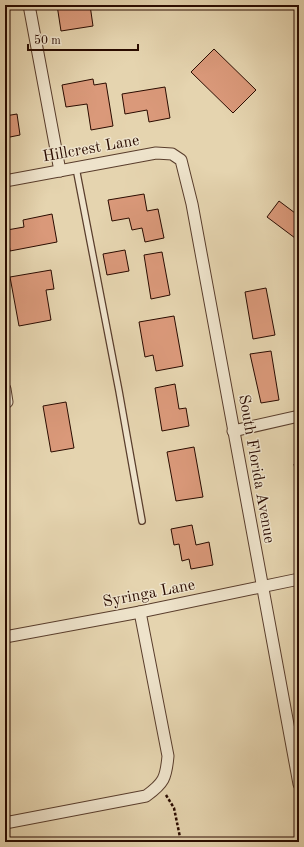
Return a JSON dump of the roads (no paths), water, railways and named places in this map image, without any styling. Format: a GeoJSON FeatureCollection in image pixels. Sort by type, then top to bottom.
{"type":"FeatureCollection","features":[{"type":"Feature","properties":{"kind":"street"},"geometry":{"type":"LineString","coordinates":[[29,5],[60,171]]}},
{"type":"Feature","properties":{"kind":"street","name":"Hillcrest Lane"},"geometry":{"type":"LineString","coordinates":[[5,181],[156,153],[172,154],[181,160]]}},
{"type":"Feature","properties":{"kind":"street","name":"South Florida Avenue"},"geometry":{"type":"LineString","coordinates":[[181,160],[190,196],[299,784]]}},
{"type":"Feature","properties":{"kind":"street"},"geometry":{"type":"LineString","coordinates":[[5,389],[7,402]]}},
{"type":"Feature","properties":{"kind":"street"},"geometry":{"type":"LineString","coordinates":[[233,431],[299,416]]}},
{"type":"Feature","properties":{"kind":"street","name":"Syringa Lane"},"geometry":{"type":"LineString","coordinates":[[5,637],[262,588],[299,579]]}},
{"type":"Feature","properties":{"kind":"street"},"geometry":{"type":"LineString","coordinates":[[5,823],[146,796],[160,786],[166,774],[168,756],[140,612]]}},
{"type":"Feature","properties":{"kind":"lane"},"geometry":{"type":"LineString","coordinates":[[76,168],[119,391],[142,522]]}}]}
